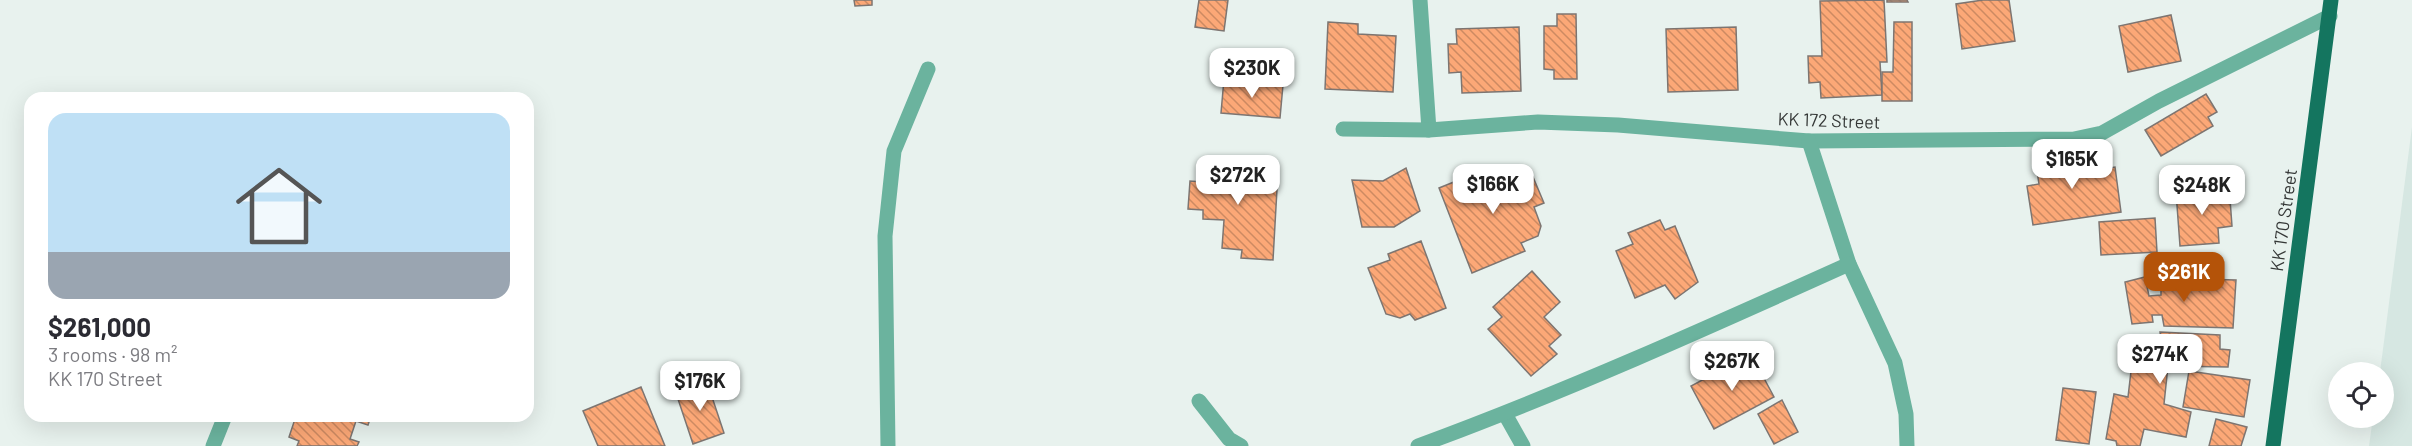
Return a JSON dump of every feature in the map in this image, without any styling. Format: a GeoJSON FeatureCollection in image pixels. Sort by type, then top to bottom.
{"type":"FeatureCollection","features":[{"type":"Feature","properties":{"kind":"main road","name":"KK 170 Street"},"geometry":{"type":"LineString","coordinates":[[2273,446],[2331,0]]}},
{"type":"Feature","properties":{"kind":"street"},"geometry":{"type":"LineString","coordinates":[[1420,0],[1429,130]]}},
{"type":"Feature","properties":{"kind":"street","name":"KK 172 Street"},"geometry":{"type":"LineString","coordinates":[[1343,129],[1429,130],[1538,122],[1618,125],[1809,141],[2074,140],[2102,132],[2330,16]]}},
{"type":"Feature","properties":{"kind":"street"},"geometry":{"type":"LineString","coordinates":[[888,446],[885,236],[894,151],[928,69]]}},
{"type":"Feature","properties":{"kind":"street"},"geometry":{"type":"LineString","coordinates":[[1809,141],[1849,264],[1895,363],[1906,414],[1907,446]]}},
{"type":"Feature","properties":{"kind":"street"},"geometry":{"type":"LineString","coordinates":[[1418,446],[1505,414],[1636,360],[1849,264]]}},
{"type":"Feature","properties":{"kind":"street"},"geometry":{"type":"LineString","coordinates":[[1199,401],[1229,439],[1241,446]]}},
{"type":"Feature","properties":{"kind":"street"},"geometry":{"type":"LineString","coordinates":[[1505,414],[1523,446]]}},
{"type":"Feature","properties":{"kind":"street"},"geometry":{"type":"LineString","coordinates":[[213,446],[223,422]]}},
{"type":"Feature","properties":{"kind":"shaded area"},"geometry":{"type":"Polygon","coordinates":[[[2412,127],[2412,446],[2369,446],[2371,428],[2394,428],[2394,362],[2381,362],[2412,127]]]}},
{"type":"Feature","properties":{"kind":"building"},"geometry":{"type":"Polygon","coordinates":[[[854,0],[872,0],[872,5],[855,6],[854,0]]]}},
{"type":"Feature","properties":{"kind":"building"},"geometry":{"type":"Polygon","coordinates":[[[1199,0],[1228,0],[1224,31],[1195,27],[1199,0]]]}},
{"type":"Feature","properties":{"kind":"building"},"geometry":{"type":"Polygon","coordinates":[[[1884,0],[1887,62],[1880,62],[1882,95],[1821,98],[1820,82],[1809,83],[1808,56],[1822,56],[1820,1],[1884,0]]]}},
{"type":"Feature","properties":{"kind":"building"},"geometry":{"type":"Polygon","coordinates":[[[1887,0],[1907,0],[1908,2],[1887,2],[1887,0]]]}},
{"type":"Feature","properties":{"kind":"building"},"geometry":{"type":"Polygon","coordinates":[[[1983,0],[2009,0],[2015,41],[1962,49],[1956,4],[1983,0]]]}},
{"type":"Feature","properties":{"kind":"building"},"geometry":{"type":"Polygon","coordinates":[[[1557,14],[1576,14],[1577,79],[1554,79],[1554,70],[1544,69],[1544,26],[1557,26],[1557,14]]]}},
{"type":"Feature","properties":{"kind":"building"},"geometry":{"type":"Polygon","coordinates":[[[2171,15],[2181,61],[2128,72],[2119,26],[2171,15]]]}},
{"type":"Feature","properties":{"kind":"building"},"geometry":{"type":"Polygon","coordinates":[[[1328,22],[1358,24],[1358,34],[1396,36],[1393,92],[1325,89],[1328,22]]]}},
{"type":"Feature","properties":{"kind":"building"},"geometry":{"type":"Polygon","coordinates":[[[1894,22],[1912,22],[1912,101],[1882,101],[1882,72],[1893,72],[1894,22]]]}},
{"type":"Feature","properties":{"kind":"building"},"geometry":{"type":"Polygon","coordinates":[[[1519,27],[1521,91],[1462,93],[1461,72],[1449,73],[1448,44],[1457,44],[1456,29],[1519,27]]]}},
{"type":"Feature","properties":{"kind":"building"},"geometry":{"type":"Polygon","coordinates":[[[1736,27],[1738,90],[1668,92],[1666,29],[1736,27]]]}},
{"type":"Feature","properties":{"kind":"building"},"geometry":{"type":"Polygon","coordinates":[[[1224,79],[1283,85],[1280,118],[1221,113],[1224,79]]]}},
{"type":"Feature","properties":{"kind":"building"},"geometry":{"type":"Polygon","coordinates":[[[2206,94],[2217,112],[2208,117],[2213,126],[2161,156],[2145,130],[2206,94]]]}},
{"type":"Feature","properties":{"kind":"building"},"geometry":{"type":"Polygon","coordinates":[[[2083,152],[2086,171],[2115,167],[2121,212],[2033,225],[2027,186],[2039,184],[2035,159],[2083,152]]]}},
{"type":"Feature","properties":{"kind":"building"},"geometry":{"type":"Polygon","coordinates":[[[1204,158],[1248,161],[1247,171],[1264,172],[1268,184],[1277,189],[1273,260],[1241,258],[1242,250],[1222,248],[1224,220],[1203,219],[1203,210],[1188,209],[1190,181],[1203,182],[1204,158]]]}},
{"type":"Feature","properties":{"kind":"building"},"geometry":{"type":"Polygon","coordinates":[[[1496,165],[1500,176],[1519,168],[1524,180],[1533,177],[1544,203],[1534,207],[1541,226],[1538,236],[1521,243],[1525,251],[1472,273],[1439,188],[1496,165]]]}},
{"type":"Feature","properties":{"kind":"building"},"geometry":{"type":"Polygon","coordinates":[[[1406,168],[1420,211],[1394,227],[1362,227],[1352,180],[1383,181],[1406,168]]]}},
{"type":"Feature","properties":{"kind":"building"},"geometry":{"type":"Polygon","coordinates":[[[2217,188],[2218,199],[2230,199],[2232,226],[2218,228],[2219,243],[2180,246],[2176,192],[2217,188]]]}},
{"type":"Feature","properties":{"kind":"building"},"geometry":{"type":"Polygon","coordinates":[[[2155,218],[2157,252],[2101,255],[2099,222],[2155,218]]]}},
{"type":"Feature","properties":{"kind":"building"},"geometry":{"type":"Polygon","coordinates":[[[1660,220],[1665,230],[1675,226],[1698,282],[1675,299],[1665,285],[1635,298],[1616,251],[1633,244],[1628,233],[1660,220]]]}},
{"type":"Feature","properties":{"kind":"building"},"geometry":{"type":"Polygon","coordinates":[[[1421,241],[1446,308],[1415,320],[1410,314],[1400,318],[1386,314],[1368,268],[1390,260],[1388,254],[1421,241]]]}},
{"type":"Feature","properties":{"kind":"building"},"geometry":{"type":"Polygon","coordinates":[[[1532,271],[1560,302],[1544,317],[1561,335],[1549,346],[1557,354],[1531,376],[1488,329],[1502,317],[1493,307],[1532,271]]]}},
{"type":"Feature","properties":{"kind":"building"},"geometry":{"type":"Polygon","coordinates":[[[2145,277],[2149,296],[2161,295],[2161,278],[2236,280],[2233,328],[2164,326],[2162,315],[2152,315],[2153,322],[2132,324],[2125,282],[2145,277]]]}},
{"type":"Feature","properties":{"kind":"building"},"geometry":{"type":"Polygon","coordinates":[[[2160,332],[2220,335],[2220,349],[2230,350],[2228,367],[2168,366],[2164,404],[2191,412],[2186,437],[2144,429],[2140,446],[2117,446],[2116,441],[2106,439],[2114,394],[2128,397],[2135,337],[2161,339],[2160,332]]]}},
{"type":"Feature","properties":{"kind":"building"},"geometry":{"type":"Polygon","coordinates":[[[1751,354],[1774,397],[1714,429],[1691,386],[1751,354]]]}},
{"type":"Feature","properties":{"kind":"building"},"geometry":{"type":"Polygon","coordinates":[[[2189,371],[2250,380],[2244,417],[2183,407],[2189,371]]]}},
{"type":"Feature","properties":{"kind":"building"},"geometry":{"type":"Polygon","coordinates":[[[706,379],[724,433],[693,444],[675,390],[706,379]]]}},
{"type":"Feature","properties":{"kind":"building"},"geometry":{"type":"Polygon","coordinates":[[[641,387],[665,446],[598,446],[583,411],[641,387]]]}},
{"type":"Feature","properties":{"kind":"building"},"geometry":{"type":"Polygon","coordinates":[[[2063,388],[2096,392],[2089,444],[2056,440],[2063,388]]]}},
{"type":"Feature","properties":{"kind":"building"},"geometry":{"type":"Polygon","coordinates":[[[1782,400],[1798,432],[1774,444],[1758,414],[1782,400]]]}},
{"type":"Feature","properties":{"kind":"building"},"geometry":{"type":"Polygon","coordinates":[[[2216,419],[2247,427],[2241,446],[2209,446],[2216,419]]]}},
{"type":"Feature","properties":{"kind":"building"},"geometry":{"type":"Polygon","coordinates":[[[294,422],[356,422],[350,439],[359,442],[357,446],[297,446],[299,441],[289,437],[294,422]]]}}]}
